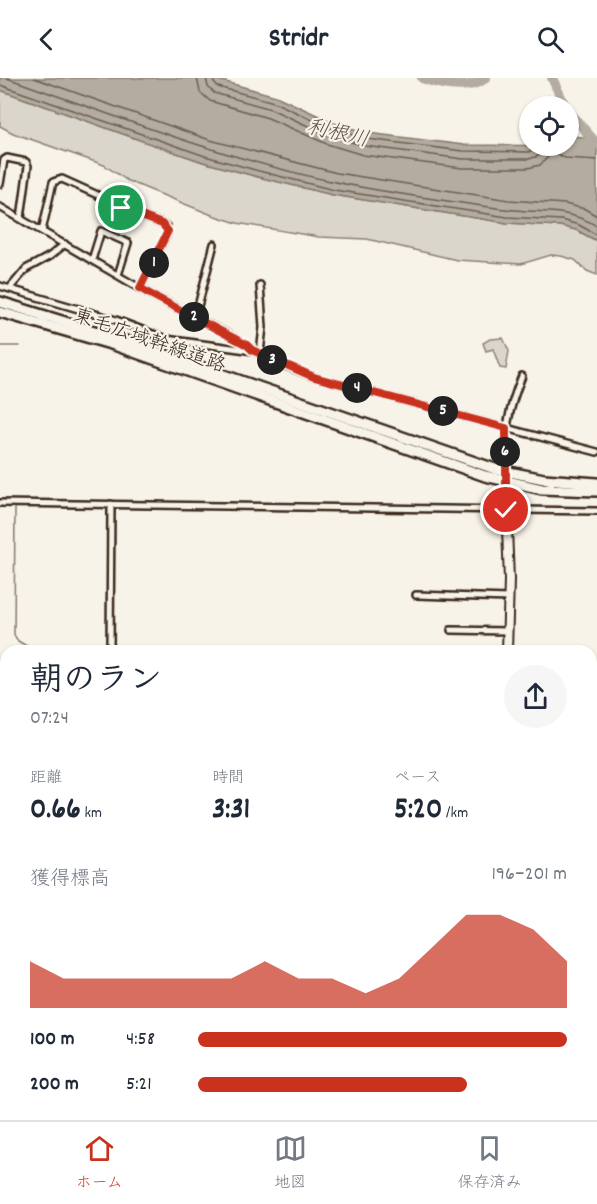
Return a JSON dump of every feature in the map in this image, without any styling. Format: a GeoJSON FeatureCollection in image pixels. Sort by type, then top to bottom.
{"type":"FeatureCollection","features":[{"type":"Feature","properties":{"kind":"highway","name":"東毛広域幹線道路"},"geometry":{"type":"LineString","coordinates":[[0,302],[117,338],[358,423],[505,471],[544,479],[597,483]]}},
{"type":"Feature","properties":{"kind":"highway","name":"東毛広域幹線道路"},"geometry":{"type":"LineString","coordinates":[[0,312],[55,326],[114,345],[505,482],[551,490],[597,491]]}},
{"type":"Feature","properties":{"kind":"street"},"geometry":{"type":"LineString","coordinates":[[0,184],[3,160],[7,158],[26,162],[28,166],[21,218]]}},
{"type":"Feature","properties":{"kind":"street"},"geometry":{"type":"LineString","coordinates":[[42,231],[53,182],[62,178],[102,196],[121,208],[162,224],[167,227],[167,234],[140,288]]}},
{"type":"Feature","properties":{"kind":"street"},"geometry":{"type":"LineString","coordinates":[[0,207],[140,288],[247,345],[252,350]]}},
{"type":"Feature","properties":{"kind":"street"},"geometry":{"type":"LineString","coordinates":[[92,260],[101,231],[128,243],[118,275]]}},
{"type":"Feature","properties":{"kind":"street"},"geometry":{"type":"LineString","coordinates":[[10,288],[26,268],[50,256],[65,244]]}},
{"type":"Feature","properties":{"kind":"street"},"geometry":{"type":"LineString","coordinates":[[195,318],[214,244]]}},
{"type":"Feature","properties":{"kind":"street"},"geometry":{"type":"LineString","coordinates":[[260,285],[263,327],[260,353]]}},
{"type":"Feature","properties":{"kind":"street"},"geometry":{"type":"LineString","coordinates":[[0,286],[132,325],[166,339],[252,350],[314,377],[597,452]]}},
{"type":"Feature","properties":{"kind":"street"},"geometry":{"type":"LineString","coordinates":[[507,645],[506,428],[514,392],[522,376]]}},
{"type":"Feature","properties":{"kind":"street"},"geometry":{"type":"LineString","coordinates":[[0,503],[597,511]]}},
{"type":"Feature","properties":{"kind":"street"},"geometry":{"type":"LineString","coordinates":[[110,645],[111,504]]}},
{"type":"Feature","properties":{"kind":"street"},"geometry":{"type":"LineString","coordinates":[[416,595],[508,598]]}},
{"type":"Feature","properties":{"kind":"street"},"geometry":{"type":"LineString","coordinates":[[451,630],[508,632]]}},
{"type":"Feature","properties":{"kind":"shaded area"},"geometry":{"type":"Polygon","coordinates":[[[0,90],[203,162],[258,177],[333,195],[507,223],[560,226],[576,230],[597,241],[597,275],[587,271],[575,260],[561,256],[551,255],[521,264],[457,260],[367,239],[319,237],[237,223],[128,181],[104,165],[13,133],[0,126],[0,90]]]}},
{"type":"Feature","properties":{"kind":"shaded area"},"geometry":{"type":"Polygon","coordinates":[[[503,338],[509,351],[506,369],[500,368],[493,349],[486,351],[483,343],[490,339],[503,338]]]}},
{"type":"Feature","properties":{"kind":"water","name":"利根川"},"geometry":{"type":"Polygon","coordinates":[[[0,78],[211,78],[276,96],[334,123],[368,133],[464,145],[519,146],[519,156],[579,156],[579,137],[597,138],[597,241],[576,230],[560,226],[507,223],[333,195],[258,177],[203,162],[0,90],[0,78]]]}},
{"type":"Feature","properties":{"kind":"waterway"},"geometry":{"type":"LineString","coordinates":[[422,78],[454,86],[463,86],[486,78]]}},
{"type":"Feature","properties":{"kind":"waterway"},"geometry":{"type":"LineString","coordinates":[[552,78],[560,96]]}},
{"type":"Feature","properties":{"kind":"waterway"},"geometry":{"type":"LineString","coordinates":[[579,124],[597,144]]}},
{"type":"Feature","properties":{"kind":"waterway"},"geometry":{"type":"LineString","coordinates":[[0,346],[20,346]]}},
{"type":"Feature","properties":{"kind":"waterway"},"geometry":{"type":"LineString","coordinates":[[2,506],[15,509],[14,635],[25,645]]}},
{"type":"Feature","properties":{"kind":"route"},"geometry":{"type":"LineString","coordinates":[[121,208],[167,227],[168,231],[157,258],[140,288],[148,293],[247,345],[252,350],[303,374],[506,428],[506,510]]}}]}
